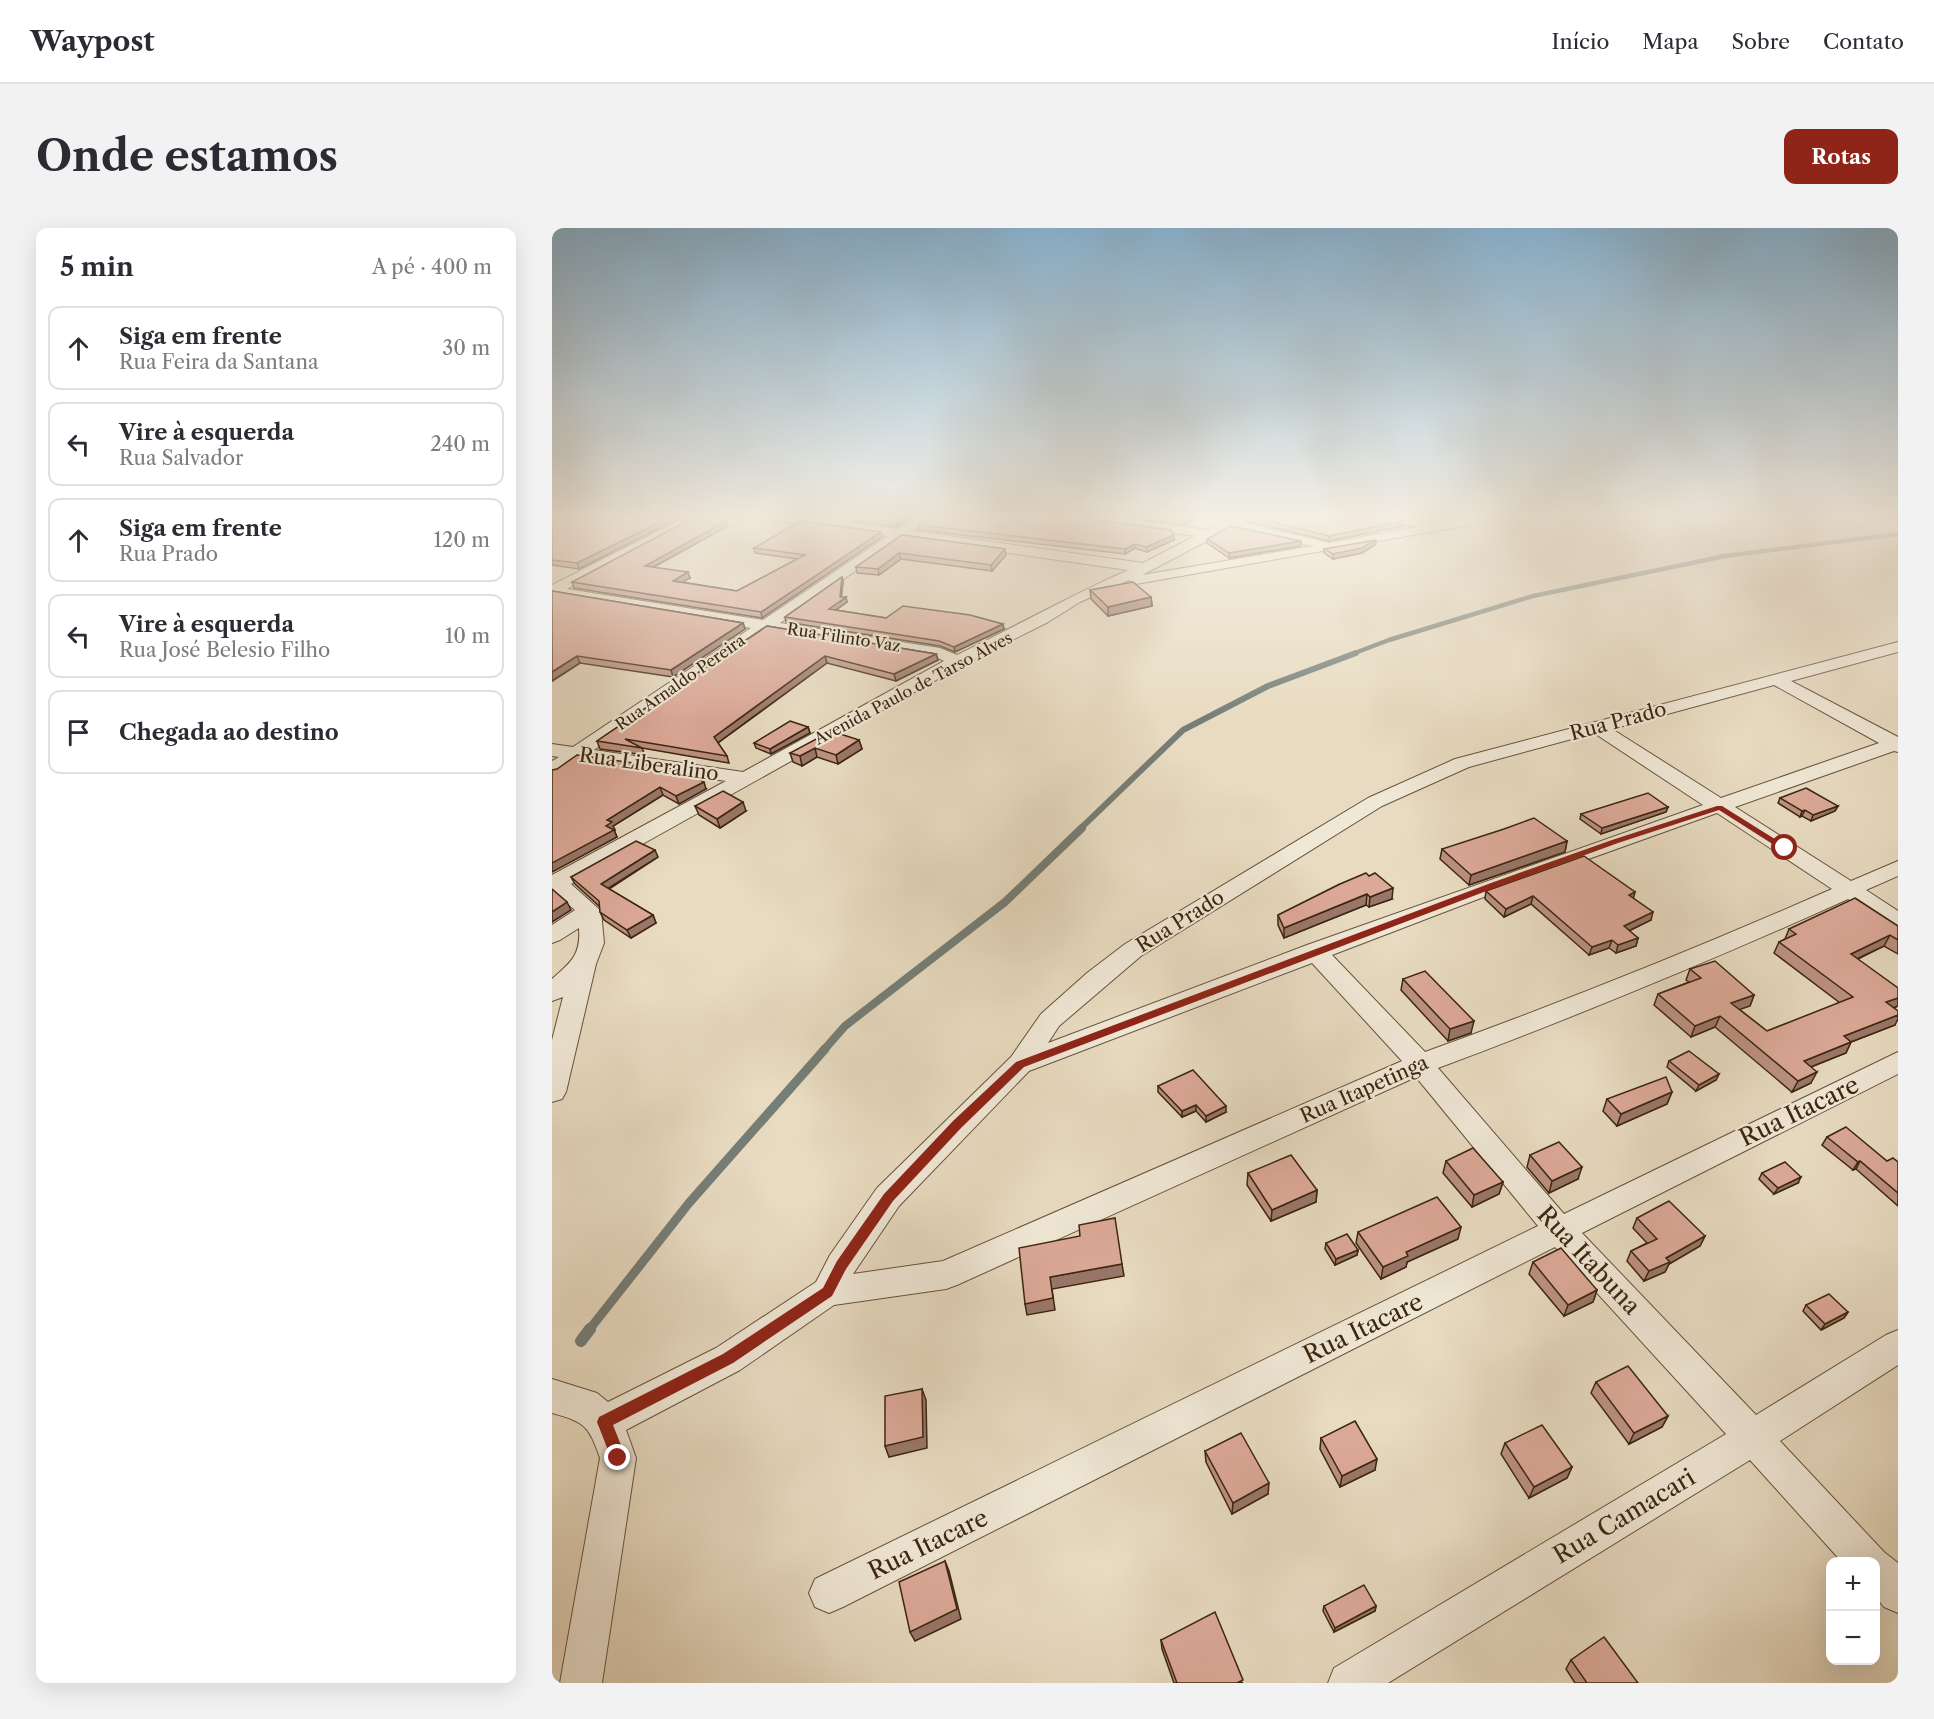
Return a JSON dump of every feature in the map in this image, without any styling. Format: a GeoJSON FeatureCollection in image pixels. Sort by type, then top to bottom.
{"type":"FeatureCollection","features":[{"type":"Feature","properties":{"kind":"street"},"geometry":{"type":"LineString","coordinates":[[552,591],[568,583]]}},
{"type":"Feature","properties":{"kind":"street","name":"Rua Arnaldo Pereira"},"geometry":{"type":"LineString","coordinates":[[552,770],[825,583]]}},
{"type":"Feature","properties":{"kind":"street"},"geometry":{"type":"LineString","coordinates":[[1110,584],[1116,583]]}},
{"type":"Feature","properties":{"kind":"street","name":"Avenida Paulo de Tarso Alves"},"geometry":{"type":"LineString","coordinates":[[554,882],[957,661],[1042,619],[1075,599],[1110,584]]}},
{"type":"Feature","properties":{"kind":"street","name":"Rua Filinto Vaz"},"geometry":{"type":"LineString","coordinates":[[552,591],[940,653],[957,661]]}},
{"type":"Feature","properties":{"kind":"street","name":"Rua Prado"},"geometry":{"type":"LineString","coordinates":[[604,1422],[728,1359],[827,1292],[841,1265],[888,1197],[1020,1064],[1050,1020],[1133,950],[1375,802],[1462,763],[1779,681],[1898,647]]}},
{"type":"Feature","properties":{"kind":"street"},"geometry":{"type":"LineString","coordinates":[[1779,681],[1897,745]]}},
{"type":"Feature","properties":{"kind":"street"},"geometry":{"type":"LineString","coordinates":[[1597,727],[1898,921]]}},
{"type":"Feature","properties":{"kind":"street"},"geometry":{"type":"LineString","coordinates":[[1020,1064],[1315,951],[1593,849],[1897,745]]}},
{"type":"Feature","properties":{"kind":"street","name":"Rua Liberalino"},"geometry":{"type":"LineString","coordinates":[[552,750],[746,778]]}},
{"type":"Feature","properties":{"kind":"street","name":"Rua Itapetinga"},"geometry":{"type":"LineString","coordinates":[[827,1292],[946,1275],[1419,1064],[1559,1013],[1898,868]]}},
{"type":"Feature","properties":{"kind":"street"},"geometry":{"type":"LineString","coordinates":[[552,1092],[584,964],[592,943],[593,930],[590,911],[554,882]]}},
{"type":"Feature","properties":{"kind":"street"},"geometry":{"type":"LineString","coordinates":[[552,935],[590,911]]}},
{"type":"Feature","properties":{"kind":"street","name":"Rua Itabuna"},"geometry":{"type":"LineString","coordinates":[[1315,951],[1419,1064],[1559,1230],[1864,1557]]}},
{"type":"Feature","properties":{"kind":"street"},"geometry":{"type":"LineString","coordinates":[[552,993],[584,964]]}},
{"type":"Feature","properties":{"kind":"street","name":"Rua Itacare"},"geometry":{"type":"LineString","coordinates":[[829,1593],[1898,1062]]}},
{"type":"Feature","properties":{"kind":"street","name":"Rua Camacari"},"geometry":{"type":"LineString","coordinates":[[1349,1683],[1754,1437],[1898,1346]]}},
{"type":"Feature","properties":{"kind":"street"},"geometry":{"type":"LineString","coordinates":[[552,1396],[585,1405],[604,1422],[618,1458],[581,1683]]}},
{"type":"Feature","properties":{"kind":"street"},"geometry":{"type":"LineString","coordinates":[[1880,1573],[1898,1593]]}},
{"type":"Feature","properties":{"kind":"building"},"geometry":{"type":"Polygon","coordinates":[[[578,583],[685,583],[737,591],[752,583],[805,583],[761,612],[578,583]]]}},
{"type":"Feature","properties":{"kind":"building"},"geometry":{"type":"Polygon","coordinates":[[[834,583],[841,583],[840,597],[846,597],[829,609],[886,618],[903,606],[970,615],[1003,624],[954,647],[939,641],[785,617],[834,583]]]}},
{"type":"Feature","properties":{"kind":"building"},"geometry":{"type":"Polygon","coordinates":[[[1134,583],[1151,597],[1108,607],[1090,590],[1134,583]]]}},
{"type":"Feature","properties":{"kind":"building"},"geometry":{"type":"Polygon","coordinates":[[[552,591],[743,623],[671,670],[577,656],[552,672],[552,591]]]}},
{"type":"Feature","properties":{"kind":"building"},"geometry":{"type":"Polygon","coordinates":[[[767,626],[936,654],[894,674],[825,656],[714,737],[727,756],[625,739],[642,748],[597,741],[767,626]]]}},
{"type":"Feature","properties":{"kind":"building"},"geometry":{"type":"Polygon","coordinates":[[[790,721],[808,727],[770,749],[754,743],[790,721]]]}},
{"type":"Feature","properties":{"kind":"building"},"geometry":{"type":"Polygon","coordinates":[[[831,731],[859,740],[836,755],[815,748],[800,756],[790,753],[831,731]]]}},
{"type":"Feature","properties":{"kind":"building"},"geometry":{"type":"Polygon","coordinates":[[[577,755],[683,770],[704,782],[676,796],[660,787],[607,820],[612,822],[606,826],[614,830],[552,863],[552,770],[577,755]]]}},
{"type":"Feature","properties":{"kind":"building"},"geometry":{"type":"Polygon","coordinates":[[[1806,788],[1838,806],[1813,815],[1780,798],[1806,788]]]}},
{"type":"Feature","properties":{"kind":"building"},"geometry":{"type":"Polygon","coordinates":[[[723,791],[743,802],[717,819],[695,806],[723,791]]]}},
{"type":"Feature","properties":{"kind":"building"},"geometry":{"type":"Polygon","coordinates":[[[1648,793],[1668,807],[1602,828],[1581,814],[1648,793]]]}},
{"type":"Feature","properties":{"kind":"building"},"geometry":{"type":"Polygon","coordinates":[[[1534,818],[1567,841],[1471,875],[1442,849],[1504,829],[1534,818]]]}},
{"type":"Feature","properties":{"kind":"building"},"geometry":{"type":"Polygon","coordinates":[[[636,841],[655,850],[601,884],[653,915],[627,930],[600,912],[599,901],[571,877],[636,841]]]}},
{"type":"Feature","properties":{"kind":"building"},"geometry":{"type":"Polygon","coordinates":[[[1584,856],[1635,892],[1629,895],[1653,912],[1624,926],[1638,938],[1618,945],[1612,940],[1592,947],[1533,896],[1506,909],[1486,891],[1584,856]]]}},
{"type":"Feature","properties":{"kind":"building"},"geometry":{"type":"Polygon","coordinates":[[[1366,873],[1369,876],[1375,873],[1393,888],[1370,897],[1367,894],[1284,928],[1278,915],[1366,873]]]}},
{"type":"Feature","properties":{"kind":"building"},"geometry":{"type":"Polygon","coordinates":[[[552,889],[567,902],[552,912],[552,889]]]}},
{"type":"Feature","properties":{"kind":"building"},"geometry":{"type":"Polygon","coordinates":[[[1855,898],[1898,926],[1898,940],[1890,935],[1851,954],[1898,988],[1898,998],[1886,1002],[1898,1011],[1898,1015],[1844,1036],[1851,1042],[1804,1061],[1817,1072],[1798,1081],[1720,1016],[1695,1026],[1658,994],[1701,978],[1690,969],[1715,961],[1754,995],[1731,1003],[1767,1031],[1853,997],[1779,942],[1796,934],[1789,929],[1855,898]]]}},
{"type":"Feature","properties":{"kind":"building"},"geometry":{"type":"Polygon","coordinates":[[[1425,971],[1474,1021],[1450,1029],[1403,979],[1425,971]]]}},
{"type":"Feature","properties":{"kind":"building"},"geometry":{"type":"Polygon","coordinates":[[[1689,1051],[1719,1074],[1699,1085],[1669,1061],[1689,1051]]]}},
{"type":"Feature","properties":{"kind":"building"},"geometry":{"type":"Polygon","coordinates":[[[1193,1070],[1226,1106],[1206,1116],[1196,1105],[1182,1111],[1158,1086],[1193,1070]]]}},
{"type":"Feature","properties":{"kind":"building"},"geometry":{"type":"Polygon","coordinates":[[[1666,1077],[1672,1092],[1621,1114],[1607,1099],[1666,1077]]]}},
{"type":"Feature","properties":{"kind":"building"},"geometry":{"type":"Polygon","coordinates":[[[1846,1127],[1887,1161],[1893,1158],[1898,1162],[1898,1193],[1827,1137],[1846,1127]]]}},
{"type":"Feature","properties":{"kind":"building"},"geometry":{"type":"Polygon","coordinates":[[[1559,1142],[1582,1167],[1552,1181],[1530,1155],[1559,1142]]]}},
{"type":"Feature","properties":{"kind":"building"},"geometry":{"type":"Polygon","coordinates":[[[1473,1148],[1503,1182],[1474,1195],[1446,1161],[1473,1148]]]}},
{"type":"Feature","properties":{"kind":"building"},"geometry":{"type":"Polygon","coordinates":[[[1291,1155],[1317,1190],[1272,1210],[1248,1173],[1291,1155]]]}},
{"type":"Feature","properties":{"kind":"building"},"geometry":{"type":"Polygon","coordinates":[[[1785,1162],[1801,1177],[1778,1188],[1762,1173],[1785,1162]]]}},
{"type":"Feature","properties":{"kind":"building"},"geometry":{"type":"Polygon","coordinates":[[[1437,1197],[1461,1227],[1406,1252],[1408,1256],[1383,1267],[1358,1232],[1437,1197]]]}},
{"type":"Feature","properties":{"kind":"building"},"geometry":{"type":"Polygon","coordinates":[[[1669,1201],[1705,1236],[1666,1258],[1670,1262],[1649,1271],[1631,1251],[1657,1239],[1637,1218],[1669,1201]]]}},
{"type":"Feature","properties":{"kind":"building"},"geometry":{"type":"Polygon","coordinates":[[[1115,1218],[1122,1264],[1050,1277],[1053,1298],[1025,1304],[1019,1248],[1080,1236],[1079,1225],[1115,1218]]]}},
{"type":"Feature","properties":{"kind":"building"},"geometry":{"type":"Polygon","coordinates":[[[1347,1234],[1358,1250],[1336,1259],[1326,1243],[1347,1234]]]}},
{"type":"Feature","properties":{"kind":"building"},"geometry":{"type":"Polygon","coordinates":[[[1561,1248],[1597,1290],[1568,1305],[1533,1262],[1561,1248]]]}},
{"type":"Feature","properties":{"kind":"building"},"geometry":{"type":"Polygon","coordinates":[[[1829,1294],[1848,1312],[1825,1324],[1806,1305],[1829,1294]]]}},
{"type":"Feature","properties":{"kind":"building"},"geometry":{"type":"Polygon","coordinates":[[[1628,1366],[1668,1416],[1634,1433],[1596,1382],[1628,1366]]]}},
{"type":"Feature","properties":{"kind":"building"},"geometry":{"type":"Polygon","coordinates":[[[922,1389],[923,1437],[885,1446],[885,1396],[922,1389]]]}},
{"type":"Feature","properties":{"kind":"building"},"geometry":{"type":"Polygon","coordinates":[[[1355,1421],[1377,1459],[1342,1476],[1321,1438],[1355,1421]]]}},
{"type":"Feature","properties":{"kind":"building"},"geometry":{"type":"Polygon","coordinates":[[[1542,1425],[1572,1467],[1534,1487],[1505,1443],[1542,1425]]]}},
{"type":"Feature","properties":{"kind":"building"},"geometry":{"type":"Polygon","coordinates":[[[1241,1433],[1269,1483],[1233,1503],[1205,1451],[1241,1433]]]}},
{"type":"Feature","properties":{"kind":"building"},"geometry":{"type":"Polygon","coordinates":[[[945,1561],[957,1609],[910,1632],[899,1582],[945,1561]]]}},
{"type":"Feature","properties":{"kind":"building"},"geometry":{"type":"Polygon","coordinates":[[[1364,1585],[1376,1606],[1335,1628],[1324,1606],[1364,1585]]]}},
{"type":"Feature","properties":{"kind":"building"},"geometry":{"type":"Polygon","coordinates":[[[1215,1612],[1243,1680],[1237,1683],[1177,1683],[1161,1640],[1215,1612]]]}},
{"type":"Feature","properties":{"kind":"building"},"geometry":{"type":"Polygon","coordinates":[[[1604,1637],[1638,1683],[1587,1683],[1571,1660],[1604,1637]]]}},
{"type":"Feature","properties":{"kind":"waterway"},"geometry":{"type":"LineString","coordinates":[[1352,654],[1389,640],[1533,596],[1596,583]]}},
{"type":"Feature","properties":{"kind":"waterway"},"geometry":{"type":"LineString","coordinates":[[1080,829],[1183,730],[1268,686],[1356,653]]}},
{"type":"Feature","properties":{"kind":"waterway"},"geometry":{"type":"LineString","coordinates":[[823,1051],[845,1026],[1005,902],[1082,828]]}},
{"type":"Feature","properties":{"kind":"waterway"},"geometry":{"type":"LineString","coordinates":[[589,1330],[689,1203],[825,1049]]}},
{"type":"Feature","properties":{"kind":"waterway"},"geometry":{"type":"LineString","coordinates":[[581,1341],[590,1329]]}},
{"type":"Feature","properties":{"kind":"route"},"geometry":{"type":"LineString","coordinates":[[618,1458],[604,1422],[728,1359],[827,1292],[841,1265],[888,1197],[1020,1064],[1494,885],[1615,841],[1719,807],[1785,848]]}}]}
